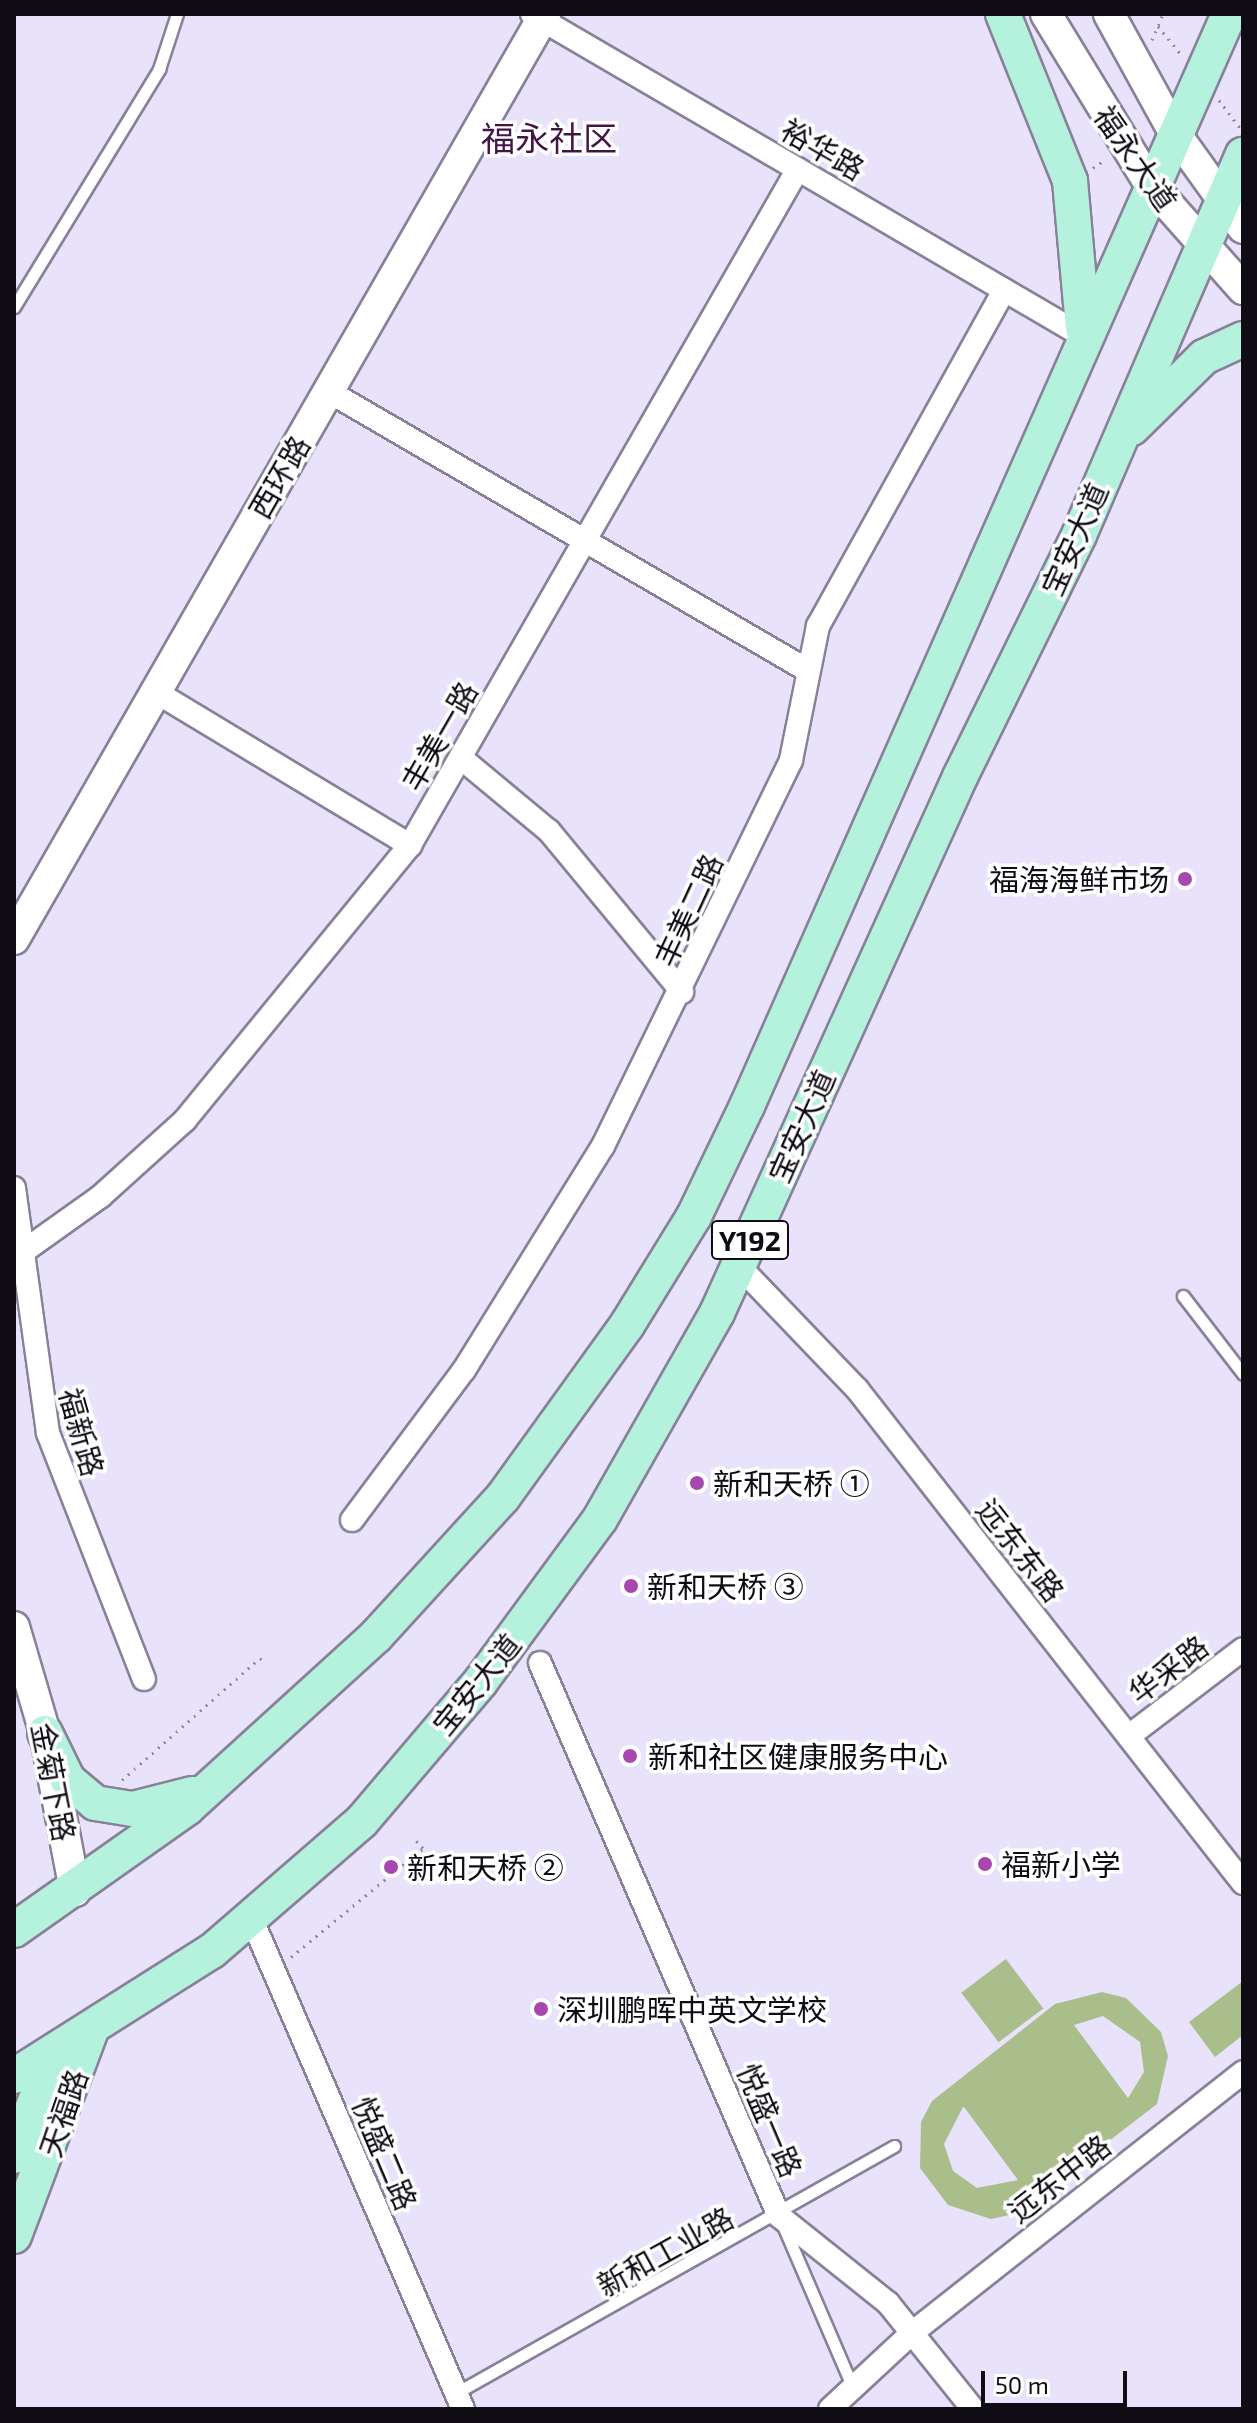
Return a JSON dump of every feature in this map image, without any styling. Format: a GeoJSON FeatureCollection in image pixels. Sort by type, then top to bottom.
{"type":"FeatureCollection","features":[{"type":"Feature","properties":{"kind":"main road"},"geometry":{"type":"LineString","coordinates":[[1003,14],[1070,181],[1083,336]]}},
{"type":"Feature","properties":{"kind":"main road","name":"宝安大道"},"geometry":{"type":"LineString","coordinates":[[14,1930],[75,1891],[208,1788],[376,1636],[503,1497],[627,1325],[694,1216],[896,776],[1149,183],[1229,14]]}},
{"type":"Feature","properties":{"kind":"main road","name":"宝安大道"},"geometry":{"type":"LineString","coordinates":[[14,2076],[90,2033],[252,1920],[362,1821],[558,1581],[639,1457],[738,1265],[1203,249],[1233,215],[1243,155]]}},
{"type":"Feature","properties":{"kind":"main road"},"geometry":{"type":"LineString","coordinates":[[1115,446],[1188,369],[1218,346],[1243,339]]}},
{"type":"Feature","properties":{"kind":"main road"},"geometry":{"type":"LineString","coordinates":[[45,1733],[68,1780],[95,1803],[133,1809],[208,1788]]}},
{"type":"Feature","properties":{"kind":"main road","name":"天福路"},"geometry":{"type":"LineString","coordinates":[[14,2236],[90,2033]]}},
{"type":"Feature","properties":{"kind":"main road","name":"天福路"},"geometry":{"type":"LineString","coordinates":[[14,2156],[53,2055]]}},
{"type":"Feature","properties":{"kind":"street","name":"福永大道"},"geometry":{"type":"LineString","coordinates":[[1046,14],[1149,183],[1203,249],[1243,289]]}},
{"type":"Feature","properties":{"kind":"street","name":"福永大道"},"geometry":{"type":"LineString","coordinates":[[1109,14],[1174,132],[1233,215]]}},
{"type":"Feature","properties":{"kind":"street","name":"裕华路"},"geometry":{"type":"LineString","coordinates":[[540,16],[1083,336]]}},
{"type":"Feature","properties":{"kind":"street","name":"西环路"},"geometry":{"type":"LineString","coordinates":[[14,939],[540,16]]}},
{"type":"Feature","properties":{"kind":"street","name":"丰美一路"},"geometry":{"type":"LineString","coordinates":[[24,1251],[101,1196],[185,1120],[410,845],[586,544],[798,169]]}},
{"type":"Feature","properties":{"kind":"street","name":"丰美二路"},"geometry":{"type":"LineString","coordinates":[[352,1520],[472,1357],[603,1146],[682,992],[791,760],[818,626],[864,533],[1004,290]]}},
{"type":"Feature","properties":{"kind":"street"},"geometry":{"type":"LineString","coordinates":[[328,391],[807,670]]}},
{"type":"Feature","properties":{"kind":"street"},"geometry":{"type":"LineString","coordinates":[[156,692],[410,845]]}},
{"type":"Feature","properties":{"kind":"street"},"geometry":{"type":"LineString","coordinates":[[461,758],[549,831],[682,992]]}},
{"type":"Feature","properties":{"kind":"street","name":"福新路"},"geometry":{"type":"LineString","coordinates":[[14,1188],[48,1433],[144,1679]]}},
{"type":"Feature","properties":{"kind":"street","name":"远东东路"},"geometry":{"type":"LineString","coordinates":[[738,1265],[857,1389],[1243,1883]]}},
{"type":"Feature","properties":{"kind":"street","name":"金菊下路"},"geometry":{"type":"LineString","coordinates":[[14,1627],[45,1733],[75,1891]]}},
{"type":"Feature","properties":{"kind":"street","name":"华采路"},"geometry":{"type":"LineString","coordinates":[[1129,1736],[1243,1649]]}},
{"type":"Feature","properties":{"kind":"street","name":"悦盛一路"},"geometry":{"type":"LineString","coordinates":[[540,1663],[779,2216],[913,2332],[973,2409]]}},
{"type":"Feature","properties":{"kind":"street","name":"悦盛二路"},"geometry":{"type":"LineString","coordinates":[[252,1920],[459,2401]]}},
{"type":"Feature","properties":{"kind":"street","name":"远东中路"},"geometry":{"type":"LineString","coordinates":[[830,2409],[913,2332],[1243,2074]]}},
{"type":"Feature","properties":{"kind":"lane"},"geometry":{"type":"LineString","coordinates":[[14,307],[159,69],[177,14]]}},
{"type":"Feature","properties":{"kind":"lane"},"geometry":{"type":"LineString","coordinates":[[1183,1296],[1243,1374]]}},
{"type":"Feature","properties":{"kind":"lane","name":"新和工业路"},"geometry":{"type":"LineString","coordinates":[[459,2401],[894,2146]]}},
{"type":"Feature","properties":{"kind":"lane"},"geometry":{"type":"LineString","coordinates":[[779,2216],[853,2388]]}},
{"type":"Feature","properties":{"kind":"path"},"geometry":{"type":"LineString","coordinates":[[118,1783],[255,1663],[265,1663]]}},
{"type":"Feature","properties":{"kind":"path"},"geometry":{"type":"LineString","coordinates":[[286,1960],[303,1950],[419,1852],[412,1836]]}},
{"type":"Feature","properties":{"kind":"green space"},"geometry":{"type":"Polygon","coordinates":[[[1006,1959],[1043,2009],[999,2042],[961,1993],[1006,1959]]]}},
{"type":"Feature","properties":{"kind":"green space"},"geometry":{"type":"Polygon","coordinates":[[[1243,1981],[1243,2035],[1215,2057],[1189,2022],[1243,1981]]]}},
{"type":"Feature","properties":{"kind":"green space"},"geometry":{"type":"Polygon","coordinates":[[[1102,1992],[1126,1998],[1161,2032],[1168,2056],[1157,2104],[1014,2214],[991,2219],[948,2205],[920,2168],[921,2122],[932,2101],[1055,2004],[1102,1992]],[[1103,2016],[1074,2025],[1128,2098],[1144,2072],[1140,2042],[1103,2016]],[[964,2107],[944,2144],[953,2171],[977,2188],[1018,2180],[964,2107]]]}},
{"type":"Feature","properties":{"kind":"place","name":"福海海鲜市场"},"geometry":{"type":"Point","coordinates":[1185,879]}},
{"type":"Feature","properties":{"kind":"place","name":"新和天桥 ①"},"geometry":{"type":"Point","coordinates":[697,1483]}},
{"type":"Feature","properties":{"kind":"place","name":"新和天桥 ③"},"geometry":{"type":"Point","coordinates":[631,1586]}},
{"type":"Feature","properties":{"kind":"place","name":"新和社区健康服务中心"},"geometry":{"type":"Point","coordinates":[630,1756]}},
{"type":"Feature","properties":{"kind":"place","name":"福新小学"},"geometry":{"type":"Point","coordinates":[985,1864]}},
{"type":"Feature","properties":{"kind":"place","name":"新和天桥 ②"},"geometry":{"type":"Point","coordinates":[391,1867]}},
{"type":"Feature","properties":{"kind":"place","name":"深圳鹏晖中英文学校"},"geometry":{"type":"Point","coordinates":[541,2009]}},
{"type":"Feature","properties":{"kind":"district","name":"福永社区"},"geometry":{"type":"Point","coordinates":[549,138]}}]}
